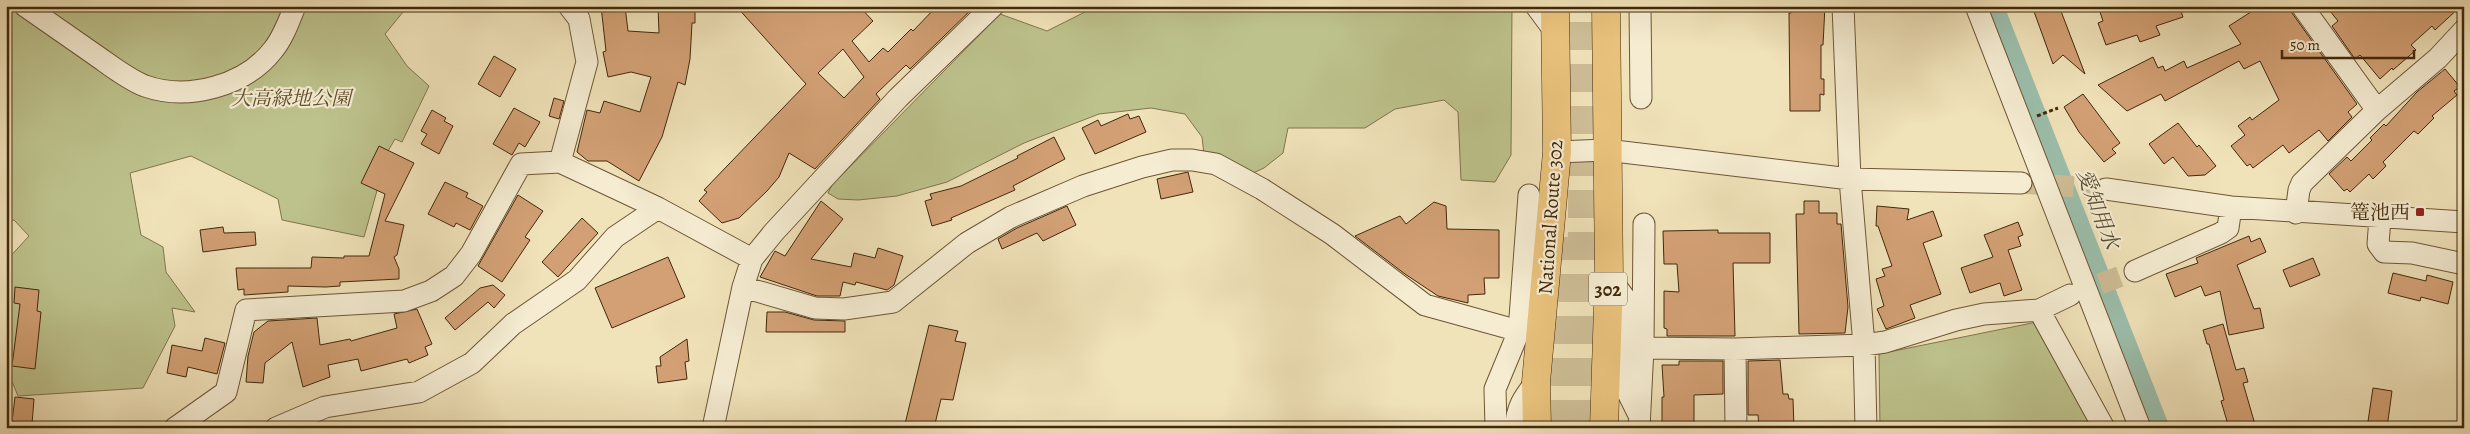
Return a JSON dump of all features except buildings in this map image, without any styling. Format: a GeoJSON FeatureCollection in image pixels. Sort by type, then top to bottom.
{"type":"FeatureCollection","features":[{"type":"Feature","properties":{"kind":"highway","name":"302"},"geometry":{"type":"LineString","coordinates":[[1604,428],[1609,277],[1606,150],[1606,6]]}},
{"type":"Feature","properties":{"kind":"highway","name":"National Route 302"},"geometry":{"type":"LineString","coordinates":[[1537,428],[1536,382],[1556,152],[1556,19]]}},
{"type":"Feature","properties":{"kind":"street"},"geometry":{"type":"LineString","coordinates":[[25,6],[118,71],[145,86],[170,92],[201,90],[227,84],[248,72],[273,51],[295,6]]}},
{"type":"Feature","properties":{"kind":"street"},"geometry":{"type":"LineString","coordinates":[[560,162],[587,62],[579,19],[570,6]]}},
{"type":"Feature","properties":{"kind":"street"},"geometry":{"type":"LineString","coordinates":[[713,428],[743,287],[752,259],[774,232],[898,98],[993,6]]}},
{"type":"Feature","properties":{"kind":"street"},"geometry":{"type":"LineString","coordinates":[[1536,6],[1556,19]]}},
{"type":"Feature","properties":{"kind":"street"},"geometry":{"type":"LineString","coordinates":[[1640,6],[1641,98]]}},
{"type":"Feature","properties":{"kind":"street"},"geometry":{"type":"LineString","coordinates":[[1843,6],[1850,179],[1864,345],[1866,428]]}},
{"type":"Feature","properties":{"kind":"street"},"geometry":{"type":"LineString","coordinates":[[1976,6],[2140,428]]}},
{"type":"Feature","properties":{"kind":"street"},"geometry":{"type":"LineString","coordinates":[[2302,6],[2376,110]]}},
{"type":"Feature","properties":{"kind":"street"},"geometry":{"type":"LineString","coordinates":[[2296,213],[2299,190],[2302,183],[2376,110],[2438,58],[2464,30]]}},
{"type":"Feature","properties":{"kind":"street"},"geometry":{"type":"LineString","coordinates":[[1556,152],[1606,150],[1850,179],[2022,183]]}},
{"type":"Feature","properties":{"kind":"street"},"geometry":{"type":"LineString","coordinates":[[743,287],[815,308],[844,309],[893,302],[966,243],[1011,217],[1084,186],[1142,167],[1172,160],[1192,160],[1216,164],[1262,190],[1332,234],[1424,305],[1519,331]]}},
{"type":"Feature","properties":{"kind":"street"},"geometry":{"type":"LineString","coordinates":[[175,428],[226,392],[246,310],[404,300],[431,291],[454,276],[471,254],[522,164],[560,162],[658,208],[752,259]]}},
{"type":"Feature","properties":{"kind":"street"},"geometry":{"type":"LineString","coordinates":[[2106,189],[2231,207],[2296,213],[2464,222]]}},
{"type":"Feature","properties":{"kind":"street"},"geometry":{"type":"LineString","coordinates":[[1496,428],[1495,389],[1519,331],[1529,194]]}},
{"type":"Feature","properties":{"kind":"street"},"geometry":{"type":"LineString","coordinates":[[2135,271],[2228,228],[2231,207]]}},
{"type":"Feature","properties":{"kind":"street"},"geometry":{"type":"LineString","coordinates":[[276,428],[325,407],[419,392],[472,363],[513,324],[577,280],[615,237],[658,208]]}},
{"type":"Feature","properties":{"kind":"street"},"geometry":{"type":"LineString","coordinates":[[2380,218],[2378,244],[2384,252],[2412,253],[2464,264]]}},
{"type":"Feature","properties":{"kind":"street"},"geometry":{"type":"LineString","coordinates":[[1639,421],[1643,348],[1644,224]]}},
{"type":"Feature","properties":{"kind":"street"},"geometry":{"type":"LineString","coordinates":[[1609,277],[1628,301],[1630,312],[1622,384],[1639,421]]}},
{"type":"Feature","properties":{"kind":"street"},"geometry":{"type":"LineString","coordinates":[[1643,348],[1735,349],[1864,345],[1885,342],[1956,320],[1984,314],[2039,310],[2070,295]]}},
{"type":"Feature","properties":{"kind":"street"},"geometry":{"type":"LineString","coordinates":[[2039,310],[2104,428]]}},
{"type":"Feature","properties":{"kind":"street"},"geometry":{"type":"LineString","coordinates":[[1735,349],[1736,428]]}},
{"type":"Feature","properties":{"kind":"street"},"geometry":{"type":"LineString","coordinates":[[1516,428],[1516,414],[1536,382]]}},
{"type":"Feature","properties":{"kind":"green space","name":"大高緑地公園"},"geometry":{"type":"Polygon","coordinates":[[[6,6],[408,6],[385,34],[407,66],[429,86],[402,142],[395,139],[370,182],[378,187],[364,237],[282,220],[278,199],[191,156],[130,173],[141,235],[163,247],[166,272],[195,312],[172,308],[175,326],[143,388],[18,396],[6,367],[6,261],[29,236],[14,220],[6,221],[6,6]]]}},
{"type":"Feature","properties":{"kind":"green space"},"geometry":{"type":"Polygon","coordinates":[[[1097,6],[1512,6],[1511,155],[1495,182],[1461,180],[1458,112],[1444,100],[1395,109],[1365,128],[1288,128],[1283,153],[1264,168],[1251,174],[1204,155],[1202,137],[1185,114],[1151,108],[1099,114],[1024,143],[947,182],[897,196],[858,200],[838,199],[828,193],[832,185],[1000,14],[1047,31],[1097,6]]]}},
{"type":"Feature","properties":{"kind":"green space"},"geometry":{"type":"Polygon","coordinates":[[[2037,322],[2089,421],[2061,428],[1880,428],[1879,354],[2037,322]]]}},
{"type":"Feature","properties":{"kind":"waterway","name":"愛知用水"},"geometry":{"type":"LineString","coordinates":[[1994,6],[2160,428]]}},
{"type":"Feature","properties":{"kind":"tunnel"},"geometry":{"type":"LineString","coordinates":[[1581,428],[1583,6]]}},
{"type":"Feature","properties":{"kind":"tunnel"},"geometry":{"type":"LineString","coordinates":[[2021,183],[2106,189]]}},
{"type":"Feature","properties":{"kind":"tunnel"},"geometry":{"type":"LineString","coordinates":[[1560,237],[1560,428]]}},
{"type":"Feature","properties":{"kind":"tunnel"},"geometry":{"type":"LineString","coordinates":[[2070,295],[2135,271]]}},
{"type":"Feature","properties":{"kind":"place","name":"篭池西"},"geometry":{"type":"Point","coordinates":[2420,212]}}]}
